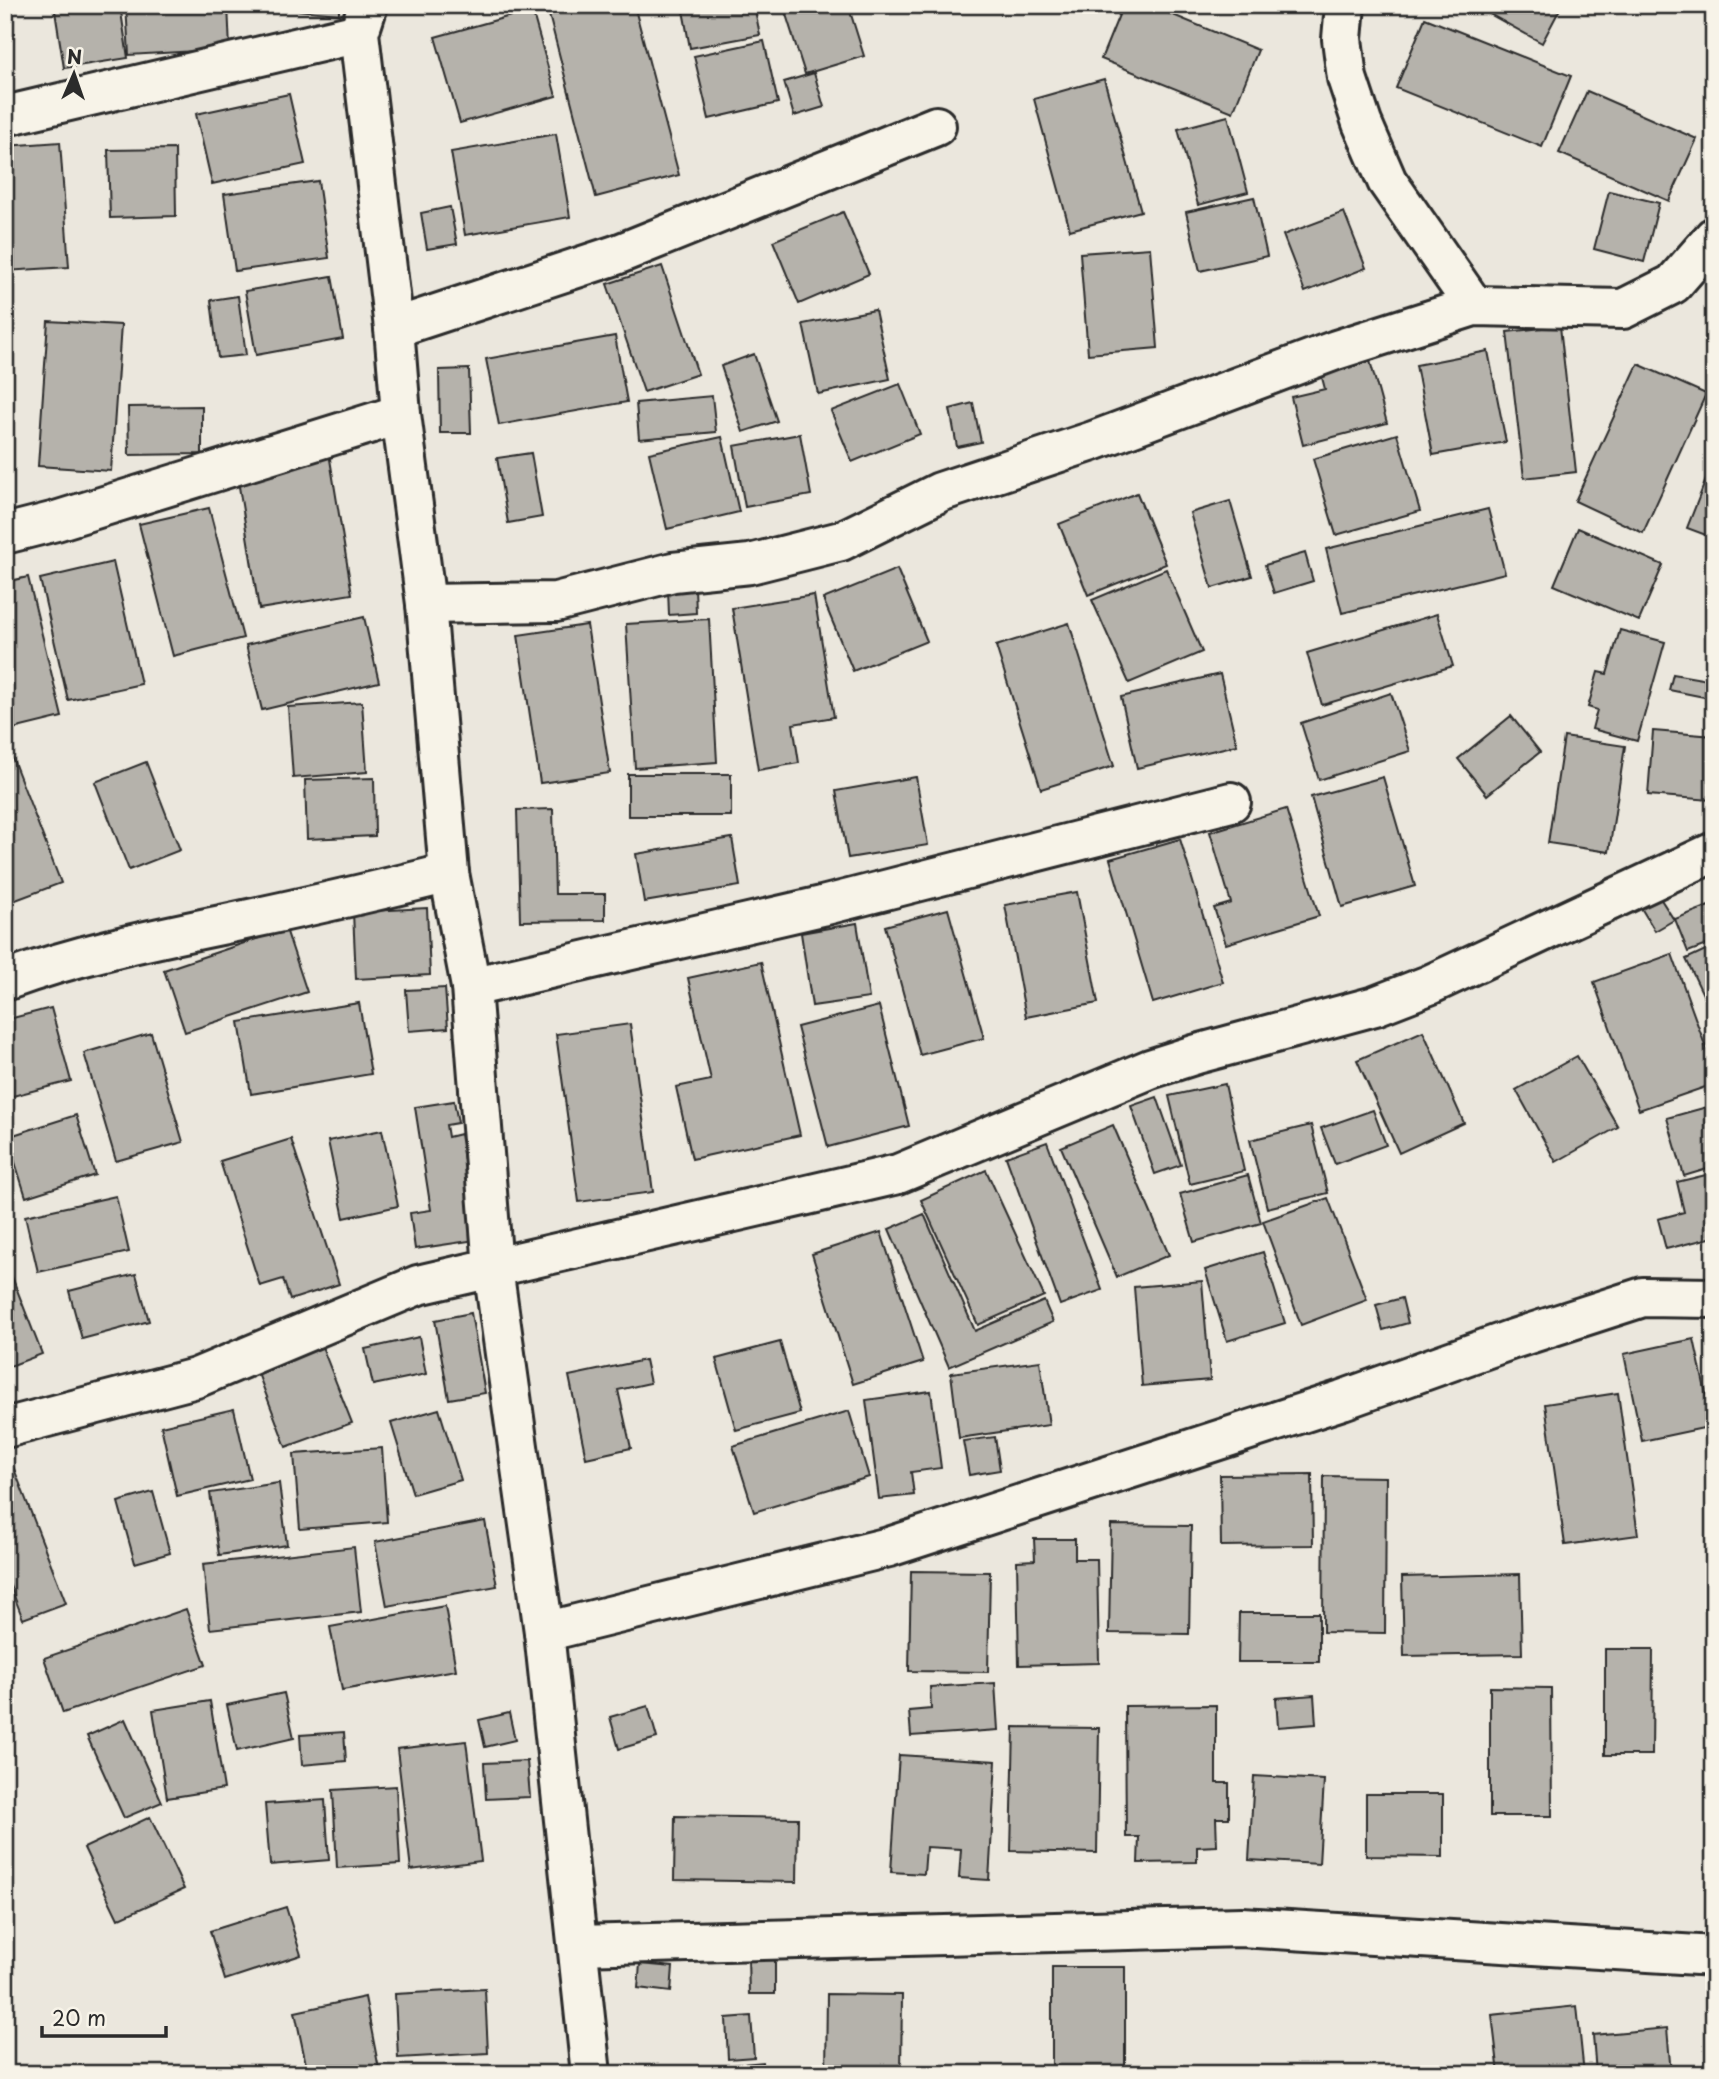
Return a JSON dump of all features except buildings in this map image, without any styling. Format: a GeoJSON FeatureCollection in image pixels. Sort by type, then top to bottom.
{"type":"FeatureCollection","features":[{"type":"Feature","properties":{"kind":"street"},"geometry":{"type":"LineString","coordinates":[[1345,5],[1342,39],[1347,78],[1362,123],[1387,181],[1474,306]]}},
{"type":"Feature","properties":{"kind":"street"},"geometry":{"type":"LineString","coordinates":[[5,116],[363,19],[401,414],[426,604],[449,873],[471,987],[493,1268],[544,1632],[591,2074]]}},
{"type":"Feature","properties":{"kind":"street"},"geometry":{"type":"LineString","coordinates":[[394,328],[616,255],[936,127]]}},
{"type":"Feature","properties":{"kind":"street"},"geometry":{"type":"LineString","coordinates":[[426,604],[556,602],[673,572],[750,564],[841,541],[940,492],[1093,441],[1336,350],[1474,306],[1623,309],[1673,284],[1714,237]]}},
{"type":"Feature","properties":{"kind":"street"},"geometry":{"type":"LineString","coordinates":[[5,534],[56,522],[401,414]]}},
{"type":"Feature","properties":{"kind":"street"},"geometry":{"type":"LineString","coordinates":[[471,987],[822,906],[1231,802]]}},
{"type":"Feature","properties":{"kind":"street"},"geometry":{"type":"LineString","coordinates":[[5,1428],[196,1378],[418,1285],[898,1174],[1150,1069],[1376,1006],[1429,985],[1714,852]]}},
{"type":"Feature","properties":{"kind":"street"},"geometry":{"type":"LineString","coordinates":[[5,981],[122,946],[350,898],[449,873]]}},
{"type":"Feature","properties":{"kind":"street"},"geometry":{"type":"LineString","coordinates":[[544,1632],[889,1547],[1342,1400],[1510,1340],[1643,1297],[1714,1297]]}},
{"type":"Feature","properties":{"kind":"street"},"geometry":{"type":"LineString","coordinates":[[578,1945],[1241,1927],[1714,1956]]}}]}
